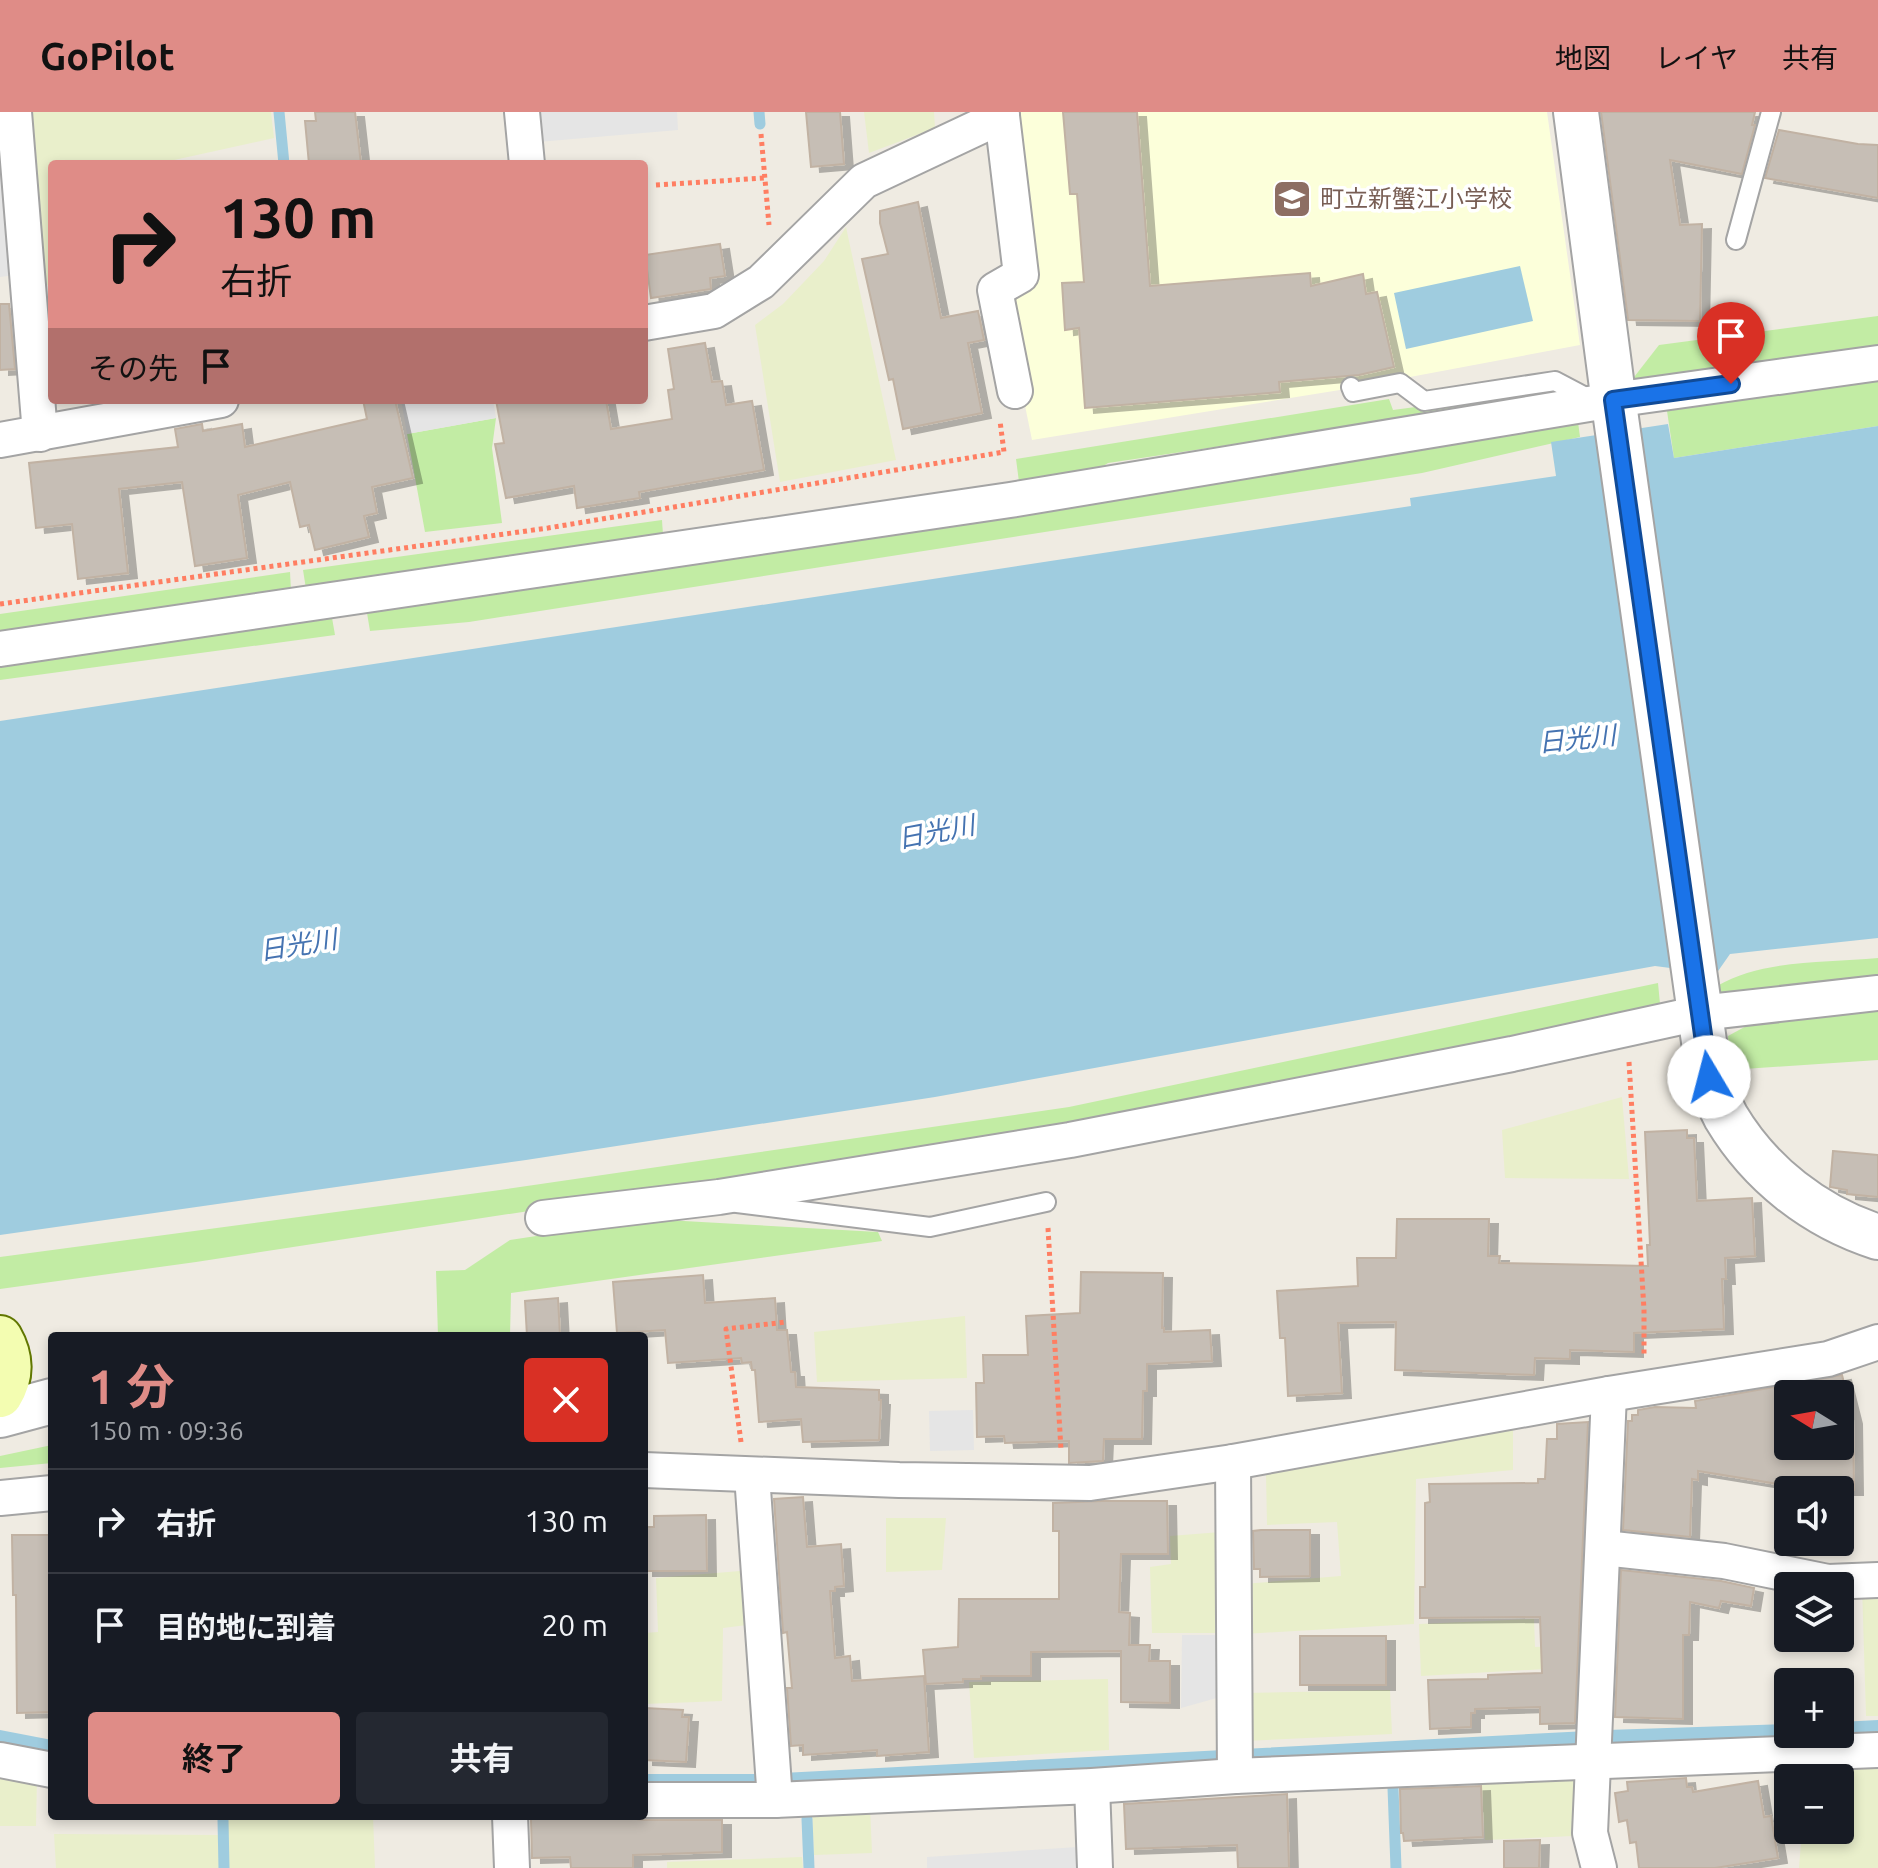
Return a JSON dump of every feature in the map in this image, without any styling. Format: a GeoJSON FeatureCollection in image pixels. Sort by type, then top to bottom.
{"type":"FeatureCollection","features":[{"type":"Feature","properties":{"kind":"main road"},"geometry":{"type":"LineString","coordinates":[[0,1338],[9,1359],[8,1382],[0,1395]]}},
{"type":"Feature","properties":{"kind":"street"},"geometry":{"type":"LineString","coordinates":[[14,112],[10,180],[40,434]]}},
{"type":"Feature","properties":{"kind":"street"},"geometry":{"type":"LineString","coordinates":[[522,112],[527,160]]}},
{"type":"Feature","properties":{"kind":"street"},"geometry":{"type":"LineString","coordinates":[[1576,112],[1608,407],[1709,1077],[1725,1116],[1750,1151],[1784,1186],[1823,1214],[1855,1230],[1878,1237]]}},
{"type":"Feature","properties":{"kind":"street"},"geometry":{"type":"LineString","coordinates":[[648,322],[714,311],[761,282],[864,181],[1001,114],[1021,275],[995,290],[1015,391]]}},
{"type":"Feature","properties":{"kind":"street"},"geometry":{"type":"LineString","coordinates":[[0,649],[1010,500],[1878,363]]}},
{"type":"Feature","properties":{"kind":"street"},"geometry":{"type":"LineString","coordinates":[[0,440],[200,404]]}},
{"type":"Feature","properties":{"kind":"street"},"geometry":{"type":"LineString","coordinates":[[543,1218],[719,1197],[1070,1140],[1512,1054],[1699,1006],[1878,993]]}},
{"type":"Feature","properties":{"kind":"street"},"geometry":{"type":"LineString","coordinates":[[648,1470],[1090,1483],[1233,1462],[1643,1388],[1828,1359],[1878,1342]]}},
{"type":"Feature","properties":{"kind":"street"},"geometry":{"type":"LineString","coordinates":[[1599,1868],[1590,1833],[1609,1394]]}},
{"type":"Feature","properties":{"kind":"street"},"geometry":{"type":"LineString","coordinates":[[0,1415],[48,1402]]}},
{"type":"Feature","properties":{"kind":"street"},"geometry":{"type":"LineString","coordinates":[[1233,1462],[1235,1764]]}},
{"type":"Feature","properties":{"kind":"street"},"geometry":{"type":"LineString","coordinates":[[748,1475],[773,1787]]}},
{"type":"Feature","properties":{"kind":"street"},"geometry":{"type":"LineString","coordinates":[[0,1498],[48,1493]]}},
{"type":"Feature","properties":{"kind":"street"},"geometry":{"type":"LineString","coordinates":[[1604,1548],[1724,1561],[1828,1582],[1878,1580]]}},
{"type":"Feature","properties":{"kind":"street"},"geometry":{"type":"LineString","coordinates":[[648,1800],[773,1787],[1092,1786],[1235,1764],[1592,1746],[1878,1750]]}},
{"type":"Feature","properties":{"kind":"street"},"geometry":{"type":"LineString","coordinates":[[0,1760],[48,1769]]}},
{"type":"Feature","properties":{"kind":"street"},"geometry":{"type":"LineString","coordinates":[[1092,1786],[1095,1868]]}},
{"type":"Feature","properties":{"kind":"street"},"geometry":{"type":"LineString","coordinates":[[510,1820],[512,1868]]}},
{"type":"Feature","properties":{"kind":"lane"},"geometry":{"type":"LineString","coordinates":[[1736,240],[1771,112]]}},
{"type":"Feature","properties":{"kind":"lane"},"geometry":{"type":"LineString","coordinates":[[1351,387],[1353,392],[1400,383],[1424,401],[1555,381],[1608,407]]}},
{"type":"Feature","properties":{"kind":"lane"},"geometry":{"type":"LineString","coordinates":[[719,1197],[748,1206],[930,1227],[1046,1202]]}},
{"type":"Feature","properties":{"kind":"path"},"geometry":{"type":"LineString","coordinates":[[761,134],[773,270]]}},
{"type":"Feature","properties":{"kind":"path"},"geometry":{"type":"LineString","coordinates":[[656,185],[765,178]]}},
{"type":"Feature","properties":{"kind":"path"},"geometry":{"type":"LineString","coordinates":[[0,604],[548,528],[1004,452],[1000,418],[1008,417],[1005,393],[1015,391]]}},
{"type":"Feature","properties":{"kind":"path"},"geometry":{"type":"LineString","coordinates":[[1632,1086],[1644,1310],[1643,1388]]}},
{"type":"Feature","properties":{"kind":"path"},"geometry":{"type":"LineString","coordinates":[[1046,1202],[1063,1483]]}},
{"type":"Feature","properties":{"kind":"path"},"geometry":{"type":"LineString","coordinates":[[748,1475],[726,1329],[786,1322]]}},
{"type":"Feature","properties":{"kind":"shaded area"},"geometry":{"type":"Polygon","coordinates":[[[0,112],[15,275],[0,277],[0,112]]]}},
{"type":"Feature","properties":{"kind":"shaded area"},"geometry":{"type":"Polygon","coordinates":[[[31,112],[271,112],[274,138],[174,160],[48,160],[48,285],[42,286],[31,112]]]}},
{"type":"Feature","properties":{"kind":"shaded area"},"geometry":{"type":"Polygon","coordinates":[[[535,112],[677,112],[678,130],[538,142],[535,112]]]}},
{"type":"Feature","properties":{"kind":"shaded area"},"geometry":{"type":"Polygon","coordinates":[[[864,112],[934,112],[935,128],[869,153],[864,112]]]}},
{"type":"Feature","properties":{"kind":"shaded area","name":"町立新蟹江小学校"},"geometry":{"type":"Polygon","coordinates":[[[1019,112],[1547,112],[1580,345],[1346,389],[1032,440],[1004,302],[1032,285],[1019,112]]]}},
{"type":"Feature","properties":{"kind":"shaded area"},"geometry":{"type":"Polygon","coordinates":[[[846,227],[896,460],[780,482],[755,325],[783,304],[824,261],[846,227]]]}},
{"type":"Feature","properties":{"kind":"shaded area"},"geometry":{"type":"Polygon","coordinates":[[[402,404],[494,404],[496,418],[407,434],[402,404]]]}},
{"type":"Feature","properties":{"kind":"shaded area"},"geometry":{"type":"Polygon","coordinates":[[[1622,1097],[1629,1179],[1505,1178],[1502,1130],[1622,1097]]]}},
{"type":"Feature","properties":{"kind":"shaded area"},"geometry":{"type":"Polygon","coordinates":[[[965,1316],[967,1378],[817,1382],[814,1332],[965,1316]]]}},
{"type":"Feature","properties":{"kind":"shaded area"},"geometry":{"type":"Polygon","coordinates":[[[973,1410],[974,1450],[930,1451],[929,1411],[973,1410]]]}},
{"type":"Feature","properties":{"kind":"shaded area"},"geometry":{"type":"Polygon","coordinates":[[[1513,1427],[1513,1470],[1416,1479],[1414,1624],[1244,1634],[1243,1584],[1341,1576],[1337,1522],[1267,1525],[1266,1474],[1513,1427]]]}},
{"type":"Feature","properties":{"kind":"shaded area"},"geometry":{"type":"Polygon","coordinates":[[[886,1518],[946,1518],[942,1570],[886,1572],[886,1518]]]}},
{"type":"Feature","properties":{"kind":"shaded area"},"geometry":{"type":"Polygon","coordinates":[[[1221,1532],[1222,1633],[1152,1633],[1150,1567],[1171,1564],[1170,1536],[1221,1532]]]}},
{"type":"Feature","properties":{"kind":"shaded area"},"geometry":{"type":"Polygon","coordinates":[[[752,1570],[755,1624],[723,1628],[722,1701],[648,1704],[648,1633],[658,1632],[656,1578],[752,1570]]]}},
{"type":"Feature","properties":{"kind":"shaded area"},"geometry":{"type":"Polygon","coordinates":[[[1878,1584],[1878,1716],[1866,1716],[1862,1585],[1878,1584]]]}},
{"type":"Feature","properties":{"kind":"shaded area"},"geometry":{"type":"Polygon","coordinates":[[[1534,1619],[1535,1647],[1579,1645],[1580,1667],[1421,1676],[1419,1624],[1534,1619]]]}},
{"type":"Feature","properties":{"kind":"shaded area"},"geometry":{"type":"Polygon","coordinates":[[[1182,1635],[1224,1635],[1224,1696],[1181,1708],[1182,1635]]]}},
{"type":"Feature","properties":{"kind":"shaded area"},"geometry":{"type":"Polygon","coordinates":[[[1108,1679],[1109,1750],[974,1758],[969,1682],[1108,1679]]]}},
{"type":"Feature","properties":{"kind":"shaded area"},"geometry":{"type":"Polygon","coordinates":[[[1390,1690],[1392,1734],[1245,1741],[1242,1693],[1390,1690]]]}},
{"type":"Feature","properties":{"kind":"shaded area"},"geometry":{"type":"Polygon","coordinates":[[[1878,1758],[1878,1868],[1799,1868],[1801,1844],[1854,1844],[1854,1764],[1806,1764],[1806,1760],[1878,1758]]]}},
{"type":"Feature","properties":{"kind":"shaded area"},"geometry":{"type":"Polygon","coordinates":[[[0,1773],[37,1780],[36,1826],[0,1826],[0,1773]]]}},
{"type":"Feature","properties":{"kind":"shaded area"},"geometry":{"type":"Polygon","coordinates":[[[1568,1775],[1577,1781],[1573,1836],[1485,1840],[1481,1778],[1568,1775]]]}},
{"type":"Feature","properties":{"kind":"shaded area"},"geometry":{"type":"Polygon","coordinates":[[[870,1806],[872,1853],[814,1855],[812,1809],[870,1806]]]}},
{"type":"Feature","properties":{"kind":"shaded area"},"geometry":{"type":"Polygon","coordinates":[[[227,1820],[373,1820],[375,1868],[228,1868],[227,1820]]]}},
{"type":"Feature","properties":{"kind":"shaded area"},"geometry":{"type":"Polygon","coordinates":[[[54,1834],[219,1835],[219,1868],[56,1868],[54,1834]]]}},
{"type":"Feature","properties":{"kind":"shaded area"},"geometry":{"type":"Polygon","coordinates":[[[1078,1847],[1080,1868],[927,1868],[927,1857],[1078,1847]]]}},
{"type":"Feature","properties":{"kind":"shaded area"},"geometry":{"type":"Polygon","coordinates":[[[802,1857],[803,1868],[667,1868],[667,1862],[802,1857]]]}},
{"type":"Feature","properties":{"kind":"green space"},"geometry":{"type":"Polygon","coordinates":[[[1878,316],[1878,349],[1631,381],[1659,345],[1878,316]]]}},
{"type":"Feature","properties":{"kind":"green space"},"geometry":{"type":"Polygon","coordinates":[[[1878,379],[1878,426],[1674,458],[1667,411],[1878,379]]]}},
{"type":"Feature","properties":{"kind":"green space"},"geometry":{"type":"Polygon","coordinates":[[[1542,390],[1563,395],[1108,463],[1097,470],[1019,482],[1016,459],[1389,399],[1393,410],[1542,390]]]}},
{"type":"Feature","properties":{"kind":"green space"},"geometry":{"type":"Polygon","coordinates":[[[496,418],[492,448],[502,523],[425,532],[407,434],[496,418]]]}},
{"type":"Feature","properties":{"kind":"green space"},"geometry":{"type":"Polygon","coordinates":[[[1578,422],[1580,437],[1422,473],[469,622],[370,631],[366,607],[1578,422]]]}},
{"type":"Feature","properties":{"kind":"green space"},"geometry":{"type":"Polygon","coordinates":[[[662,520],[663,535],[306,589],[303,570],[662,520]]]}},
{"type":"Feature","properties":{"kind":"green space"},"geometry":{"type":"Polygon","coordinates":[[[290,572],[291,591],[0,635],[0,614],[290,572]]]}},
{"type":"Feature","properties":{"kind":"green space"},"geometry":{"type":"Polygon","coordinates":[[[331,612],[335,635],[0,680],[0,662],[331,612]]]}},
{"type":"Feature","properties":{"kind":"green space"},"geometry":{"type":"Polygon","coordinates":[[[1878,958],[1878,985],[1745,998],[1718,992],[1717,986],[1754,971],[1816,962],[1878,958]]]}},
{"type":"Feature","properties":{"kind":"green space"},"geometry":{"type":"Polygon","coordinates":[[[1658,983],[1660,1004],[1597,1024],[1070,1128],[196,1262],[0,1289],[0,1257],[500,1190],[1069,1107],[1658,983]]]}},
{"type":"Feature","properties":{"kind":"green space"},"geometry":{"type":"Polygon","coordinates":[[[1878,1006],[1878,1060],[1730,1070],[1728,1036],[1761,1018],[1878,1006]]]}},
{"type":"Feature","properties":{"kind":"green space"},"geometry":{"type":"Polygon","coordinates":[[[648,1219],[878,1232],[882,1241],[511,1293],[510,1332],[438,1332],[436,1271],[465,1270],[510,1240],[648,1219]]]}},
{"type":"Feature","properties":{"kind":"green space"},"geometry":{"type":"Polygon","coordinates":[[[48,1446],[48,1463],[0,1468],[0,1456],[48,1446]]]}},
{"type":"Feature","properties":{"kind":"water"},"geometry":{"type":"Polygon","coordinates":[[[1520,266],[1533,321],[1406,349],[1394,293],[1520,266]]]}},
{"type":"Feature","properties":{"kind":"water","name":"日光川"},"geometry":{"type":"Polygon","coordinates":[[[1668,424],[1674,458],[1878,426],[1878,938],[1730,954],[1716,974],[1655,966],[935,1097],[526,1160],[0,1235],[0,721],[1411,506],[1410,498],[1556,476],[1551,442],[1668,424]]]}},
{"type":"Feature","properties":{"kind":"water"},"geometry":{"type":"Polygon","coordinates":[[[1878,1720],[1878,1736],[1854,1737],[1854,1721],[1878,1720]]]}},
{"type":"Feature","properties":{"kind":"water"},"geometry":{"type":"Polygon","coordinates":[[[1774,1724],[1774,1740],[648,1789],[648,1774],[763,1774],[1607,1730],[1774,1724]]]}},
{"type":"Feature","properties":{"kind":"water"},"geometry":{"type":"Polygon","coordinates":[[[0,1730],[48,1739],[48,1753],[0,1745],[0,1730]]]}},
{"type":"Feature","properties":{"kind":"building"},"geometry":{"type":"Polygon","coordinates":[[[315,112],[355,112],[361,160],[309,160],[305,121],[316,121],[315,112]]]}},
{"type":"Feature","properties":{"kind":"building"},"geometry":{"type":"Polygon","coordinates":[[[806,112],[840,112],[844,164],[811,167],[806,112]]]}},
{"type":"Feature","properties":{"kind":"building"},"geometry":{"type":"Polygon","coordinates":[[[1063,112],[1137,112],[1150,286],[1310,273],[1311,286],[1363,274],[1366,294],[1377,292],[1394,367],[1359,375],[1279,382],[1280,392],[1085,408],[1079,328],[1065,330],[1062,283],[1084,282],[1077,194],[1070,194],[1063,112]]]}},
{"type":"Feature","properties":{"kind":"building"},"geometry":{"type":"Polygon","coordinates":[[[1601,112],[1755,112],[1752,125],[1755,125],[1742,174],[1670,160],[1680,225],[1702,224],[1700,321],[1628,320],[1601,112]]]}},
{"type":"Feature","properties":{"kind":"building"},"geometry":{"type":"Polygon","coordinates":[[[1779,130],[1878,145],[1878,198],[1765,178],[1779,130]]]}},
{"type":"Feature","properties":{"kind":"building"},"geometry":{"type":"Polygon","coordinates":[[[918,202],[941,318],[978,311],[984,340],[968,343],[982,413],[903,429],[862,259],[888,254],[880,211],[918,202]]]}},
{"type":"Feature","properties":{"kind":"building"},"geometry":{"type":"Polygon","coordinates":[[[720,244],[725,276],[710,278],[711,289],[651,298],[648,255],[720,244]]]}},
{"type":"Feature","properties":{"kind":"building"},"geometry":{"type":"Polygon","coordinates":[[[0,304],[9,304],[15,369],[0,370],[0,304]]]}},
{"type":"Feature","properties":{"kind":"building"},"geometry":{"type":"Polygon","coordinates":[[[705,343],[712,382],[722,381],[726,405],[752,401],[764,470],[639,492],[640,498],[577,508],[574,486],[506,498],[495,444],[504,443],[497,404],[607,404],[611,429],[672,419],[668,390],[674,389],[668,349],[705,343]]]}},
{"type":"Feature","properties":{"kind":"building"},"geometry":{"type":"Polygon","coordinates":[[[364,404],[396,404],[413,478],[372,487],[377,513],[364,516],[369,537],[315,550],[309,525],[300,527],[290,482],[238,495],[247,558],[195,566],[182,482],[119,489],[128,573],[78,579],[72,524],[36,528],[29,463],[178,447],[175,429],[202,424],[203,431],[242,424],[245,447],[367,419],[364,404]]]}},
{"type":"Feature","properties":{"kind":"building"},"geometry":{"type":"Polygon","coordinates":[[[1687,1130],[1687,1138],[1694,1138],[1697,1201],[1752,1198],[1755,1256],[1725,1258],[1726,1279],[1722,1279],[1724,1329],[1634,1333],[1634,1352],[1570,1350],[1570,1359],[1535,1358],[1534,1375],[1395,1370],[1396,1322],[1338,1323],[1342,1393],[1288,1396],[1285,1338],[1280,1338],[1277,1291],[1358,1286],[1357,1258],[1396,1258],[1397,1219],[1489,1219],[1488,1256],[1500,1256],[1499,1263],[1648,1266],[1647,1245],[1650,1245],[1645,1132],[1687,1130]]]}},
{"type":"Feature","properties":{"kind":"building"},"geometry":{"type":"Polygon","coordinates":[[[1833,1151],[1878,1155],[1878,1197],[1847,1194],[1847,1190],[1830,1187],[1833,1151]]]}},
{"type":"Feature","properties":{"kind":"building"},"geometry":{"type":"Polygon","coordinates":[[[1081,1272],[1163,1273],[1164,1332],[1210,1330],[1212,1361],[1147,1364],[1142,1439],[1104,1439],[1103,1461],[1069,1463],[1069,1441],[1005,1443],[1004,1436],[977,1437],[976,1383],[984,1383],[983,1355],[1028,1355],[1026,1316],[1080,1313],[1081,1272]]]}},
{"type":"Feature","properties":{"kind":"building"},"geometry":{"type":"Polygon","coordinates":[[[703,1275],[705,1303],[775,1298],[777,1330],[787,1330],[791,1372],[795,1372],[796,1387],[879,1390],[879,1440],[803,1442],[801,1419],[759,1422],[755,1370],[752,1370],[751,1362],[742,1363],[741,1358],[668,1363],[665,1330],[617,1332],[613,1282],[703,1275]]]}},
{"type":"Feature","properties":{"kind":"building"},"geometry":{"type":"Polygon","coordinates":[[[558,1298],[560,1332],[527,1332],[525,1301],[558,1298]]]}},
{"type":"Feature","properties":{"kind":"building"},"geometry":{"type":"Polygon","coordinates":[[[1842,1375],[1843,1380],[1814,1380],[1842,1375]]]}},
{"type":"Feature","properties":{"kind":"building"},"geometry":{"type":"Polygon","coordinates":[[[1774,1387],[1774,1460],[1854,1460],[1854,1476],[1774,1476],[1774,1483],[1698,1471],[1698,1480],[1692,1479],[1690,1537],[1623,1530],[1628,1421],[1632,1421],[1632,1415],[1638,1415],[1638,1410],[1655,1407],[1696,1408],[1695,1401],[1774,1387]]]}},
{"type":"Feature","properties":{"kind":"building"},"geometry":{"type":"Polygon","coordinates":[[[1588,1422],[1575,1723],[1540,1724],[1540,1707],[1475,1709],[1475,1713],[1471,1713],[1471,1727],[1430,1729],[1428,1680],[1488,1679],[1488,1675],[1542,1673],[1540,1617],[1420,1618],[1420,1587],[1425,1587],[1425,1503],[1430,1502],[1429,1484],[1538,1483],[1538,1479],[1545,1479],[1547,1439],[1557,1439],[1557,1424],[1588,1422]]]}},
{"type":"Feature","properties":{"kind":"building"},"geometry":{"type":"Polygon","coordinates":[[[803,1497],[807,1547],[841,1544],[844,1586],[830,1591],[835,1658],[850,1656],[852,1681],[924,1676],[929,1752],[877,1756],[877,1750],[803,1755],[803,1745],[791,1746],[787,1688],[792,1688],[787,1632],[783,1633],[774,1499],[803,1497]]]}},
{"type":"Feature","properties":{"kind":"building"},"geometry":{"type":"Polygon","coordinates":[[[1167,1501],[1168,1554],[1121,1554],[1119,1612],[1130,1613],[1129,1645],[1150,1645],[1149,1661],[1170,1661],[1170,1703],[1121,1702],[1121,1651],[1031,1652],[1031,1676],[981,1676],[981,1679],[963,1679],[963,1682],[926,1684],[923,1650],[958,1647],[959,1599],[1059,1599],[1059,1531],[1053,1531],[1053,1503],[1167,1501]]]}},
{"type":"Feature","properties":{"kind":"building"},"geometry":{"type":"Polygon","coordinates":[[[706,1515],[707,1571],[648,1571],[648,1527],[654,1527],[654,1516],[706,1515]]]}},
{"type":"Feature","properties":{"kind":"building"},"geometry":{"type":"Polygon","coordinates":[[[1310,1530],[1310,1576],[1260,1577],[1260,1569],[1254,1569],[1253,1531],[1310,1530]]]}},
{"type":"Feature","properties":{"kind":"building"},"geometry":{"type":"Polygon","coordinates":[[[12,1535],[48,1535],[48,1712],[17,1713],[16,1595],[13,1595],[12,1535]]]}},
{"type":"Feature","properties":{"kind":"building"},"geometry":{"type":"Polygon","coordinates":[[[1621,1570],[1721,1581],[1754,1588],[1751,1606],[1721,1601],[1719,1608],[1690,1602],[1689,1635],[1683,1635],[1683,1719],[1615,1717],[1621,1570]]]}},
{"type":"Feature","properties":{"kind":"building"},"geometry":{"type":"Polygon","coordinates":[[[1300,1636],[1386,1636],[1386,1685],[1300,1685],[1300,1636]]]}},
{"type":"Feature","properties":{"kind":"building"},"geometry":{"type":"Polygon","coordinates":[[[648,1708],[683,1710],[682,1717],[689,1717],[686,1762],[648,1760],[648,1708]]]}},
{"type":"Feature","properties":{"kind":"building"},"geometry":{"type":"Polygon","coordinates":[[[1686,1778],[1687,1787],[1692,1787],[1693,1792],[1758,1781],[1764,1817],[1771,1816],[1778,1858],[1715,1868],[1639,1868],[1636,1842],[1630,1843],[1627,1820],[1619,1822],[1615,1793],[1628,1791],[1627,1782],[1686,1778]]]}},
{"type":"Feature","properties":{"kind":"building"},"geometry":{"type":"Polygon","coordinates":[[[1481,1786],[1483,1837],[1404,1841],[1400,1789],[1481,1786]]]}},
{"type":"Feature","properties":{"kind":"building"},"geometry":{"type":"Polygon","coordinates":[[[1287,1794],[1289,1868],[1238,1868],[1237,1845],[1126,1849],[1124,1804],[1287,1794]]]}},
{"type":"Feature","properties":{"kind":"building"},"geometry":{"type":"Polygon","coordinates":[[[531,1820],[722,1820],[722,1852],[633,1855],[633,1868],[571,1868],[570,1857],[532,1858],[531,1820]]]}},
{"type":"Feature","properties":{"kind":"building"},"geometry":{"type":"Polygon","coordinates":[[[1540,1840],[1539,1868],[1504,1868],[1504,1841],[1540,1840]]]}},
{"type":"Feature","properties":{"kind":"waterway"},"geometry":{"type":"LineString","coordinates":[[279,112],[284,160]]}},
{"type":"Feature","properties":{"kind":"waterway"},"geometry":{"type":"LineString","coordinates":[[759,112],[760,124]]}},
{"type":"Feature","properties":{"kind":"waterway"},"geometry":{"type":"LineString","coordinates":[[1393,1788],[1396,1868]]}},
{"type":"Feature","properties":{"kind":"waterway"},"geometry":{"type":"LineString","coordinates":[[807,1819],[809,1868]]}},
{"type":"Feature","properties":{"kind":"waterway"},"geometry":{"type":"LineString","coordinates":[[223,1820],[224,1868]]}},
{"type":"Feature","properties":{"kind":"place","name":"町立新蟹江小学校"},"geometry":{"type":"Point","coordinates":[1292,199]}},
{"type":"Feature","properties":{"kind":"route"},"geometry":{"type":"LineString","coordinates":[[1709,1077],[1613,400],[1731,384]]}}]}
